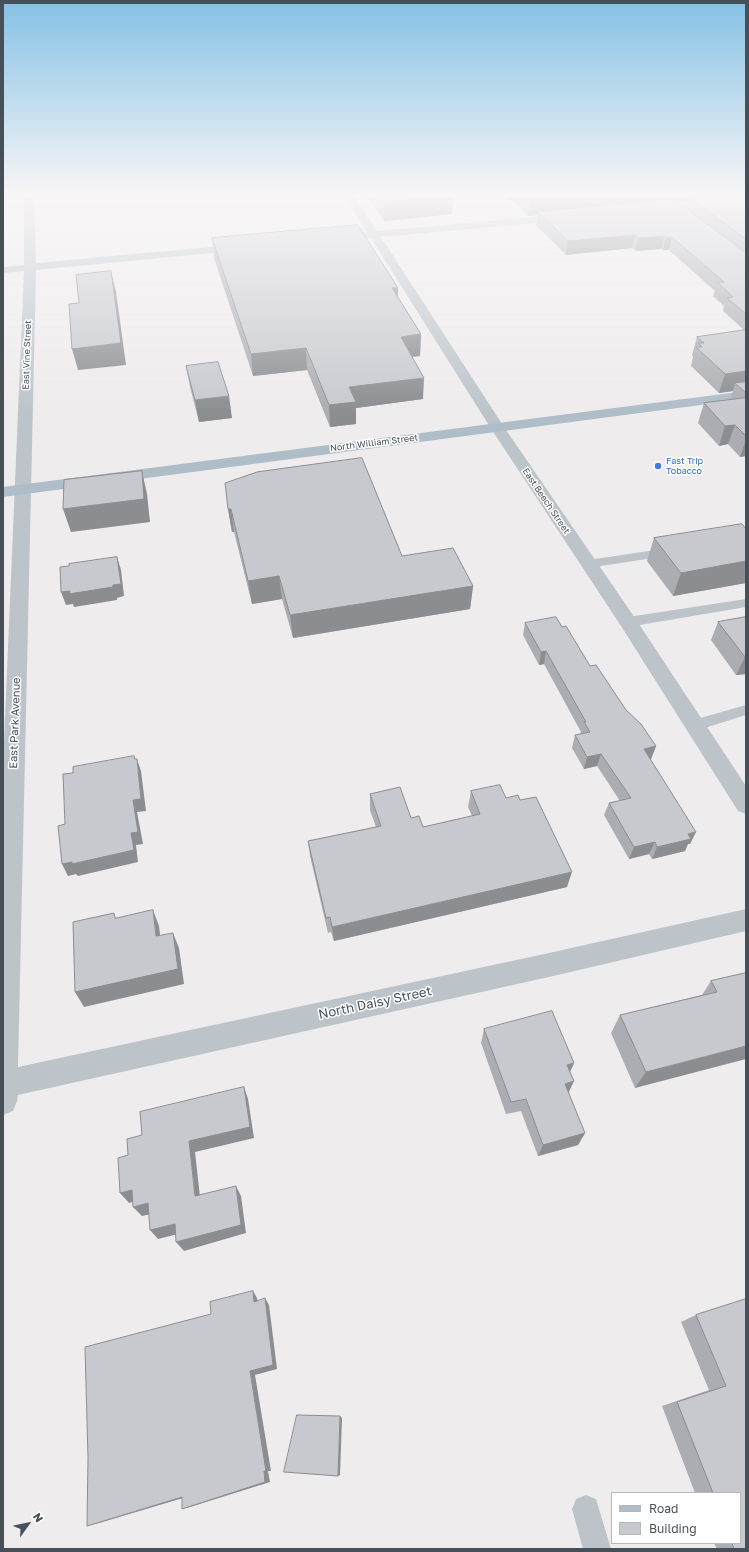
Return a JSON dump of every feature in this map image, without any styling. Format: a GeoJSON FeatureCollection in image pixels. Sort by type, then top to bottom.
{"type":"FeatureCollection","features":[{"type":"Feature","properties":{"kind":"main road","name":"North William Street"},"geometry":{"type":"LineString","coordinates":[[12,491],[746,395]]}},
{"type":"Feature","properties":{"kind":"street"},"geometry":{"type":"LineString","coordinates":[[3,270],[24,268]]}},
{"type":"Feature","properties":{"kind":"street","name":"East Vine Street"},"geometry":{"type":"LineString","coordinates":[[12,491],[30,268]]}},
{"type":"Feature","properties":{"kind":"street","name":"East Beech Street"},"geometry":{"type":"LineString","coordinates":[[395,268],[497,427],[628,622],[746,805]]}},
{"type":"Feature","properties":{"kind":"street","name":"East Park Avenue"},"geometry":{"type":"LineString","coordinates":[[3,1101],[12,491]]}},
{"type":"Feature","properties":{"kind":"street","name":"North Daisy Street"},"geometry":{"type":"LineString","coordinates":[[3,1084],[549,965],[746,920]]}},
{"type":"Feature","properties":{"kind":"lane"},"geometry":{"type":"LineString","coordinates":[[588,564],[682,550]]}},
{"type":"Feature","properties":{"kind":"lane"},"geometry":{"type":"LineString","coordinates":[[628,622],[746,603]]}},
{"type":"Feature","properties":{"kind":"lane"},"geometry":{"type":"LineString","coordinates":[[695,725],[746,710]]}},
{"type":"Feature","properties":{"kind":"lane"},"geometry":{"type":"LineString","coordinates":[[586,1509],[597,1549]]}},
{"type":"Feature","properties":{"kind":"building"},"geometry":{"type":"Polygon","coordinates":[[[222,268],[386,268],[398,288],[392,288],[421,334],[401,337],[424,378],[349,387],[356,402],[329,405],[306,348],[251,354],[222,268]]]}},
{"type":"Feature","properties":{"kind":"building"},"geometry":{"type":"Polygon","coordinates":[[[708,268],[746,268],[746,314],[727,298],[733,297],[717,282],[724,282],[708,268]]]}},
{"type":"Feature","properties":{"kind":"building"},"geometry":{"type":"Polygon","coordinates":[[[111,271],[121,343],[72,349],[69,304],[79,303],[76,275],[111,271]]]}},
{"type":"Feature","properties":{"kind":"building"},"geometry":{"type":"Polygon","coordinates":[[[746,330],[746,371],[725,374],[696,347],[702,347],[698,343],[704,343],[697,337],[746,330]]]}},
{"type":"Feature","properties":{"kind":"building"},"geometry":{"type":"Polygon","coordinates":[[[218,362],[229,396],[195,400],[186,366],[218,362]]]}},
{"type":"Feature","properties":{"kind":"building"},"geometry":{"type":"Polygon","coordinates":[[[746,382],[746,393],[735,383],[746,382]]]}},
{"type":"Feature","properties":{"kind":"building"},"geometry":{"type":"Polygon","coordinates":[[[746,398],[746,436],[735,425],[725,426],[704,403],[746,398]]]}},
{"type":"Feature","properties":{"kind":"building"},"geometry":{"type":"Polygon","coordinates":[[[362,458],[402,556],[453,548],[473,586],[290,615],[279,576],[248,581],[231,509],[228,509],[225,483],[257,472],[362,458]]]}},
{"type":"Feature","properties":{"kind":"building"},"geometry":{"type":"Polygon","coordinates":[[[142,471],[144,499],[63,509],[64,480],[142,471]]]}},
{"type":"Feature","properties":{"kind":"building"},"geometry":{"type":"Polygon","coordinates":[[[742,524],[746,529],[746,561],[681,573],[654,538],[742,524]]]}},
{"type":"Feature","properties":{"kind":"building"},"geometry":{"type":"Polygon","coordinates":[[[117,557],[121,584],[113,585],[113,587],[69,594],[70,591],[61,592],[60,567],[69,566],[69,564],[117,557]]]}},
{"type":"Feature","properties":{"kind":"building"},"geometry":{"type":"Polygon","coordinates":[[[556,617],[562,627],[566,626],[590,666],[596,665],[626,710],[641,724],[656,746],[644,749],[696,832],[688,834],[691,839],[657,847],[655,842],[634,847],[609,803],[631,798],[601,754],[587,757],[575,735],[590,732],[584,722],[586,722],[546,651],[541,652],[525,623],[556,617]]]}},
{"type":"Feature","properties":{"kind":"building"},"geometry":{"type":"Polygon","coordinates":[[[746,617],[746,657],[745,657],[718,622],[746,617]]]}},
{"type":"Feature","properties":{"kind":"building"},"geometry":{"type":"Polygon","coordinates":[[[134,756],[135,759],[137,759],[141,799],[133,800],[138,832],[131,833],[134,850],[72,864],[72,862],[62,864],[58,826],[65,824],[63,774],[73,773],[73,767],[134,756]]]}},
{"type":"Feature","properties":{"kind":"building"},"geometry":{"type":"Polygon","coordinates":[[[500,785],[506,798],[518,795],[520,800],[536,797],[572,872],[332,927],[330,917],[326,918],[308,841],[381,826],[370,794],[400,787],[411,818],[419,816],[423,827],[480,814],[471,791],[500,785]]]}},
{"type":"Feature","properties":{"kind":"building"},"geometry":{"type":"Polygon","coordinates":[[[153,910],[156,936],[173,933],[178,969],[75,992],[73,922],[114,913],[115,918],[153,910]]]}},
{"type":"Feature","properties":{"kind":"building"},"geometry":{"type":"Polygon","coordinates":[[[746,973],[746,1046],[646,1072],[620,1015],[717,992],[711,981],[746,973]]]}},
{"type":"Feature","properties":{"kind":"building"},"geometry":{"type":"Polygon","coordinates":[[[552,1011],[574,1063],[567,1065],[574,1081],[565,1084],[585,1133],[543,1145],[526,1099],[511,1102],[484,1029],[552,1011]]]}},
{"type":"Feature","properties":{"kind":"building"},"geometry":{"type":"Polygon","coordinates":[[[244,1087],[250,1127],[189,1141],[195,1196],[236,1186],[241,1225],[176,1242],[175,1224],[150,1230],[148,1203],[133,1207],[132,1190],[120,1193],[118,1158],[128,1155],[127,1139],[142,1135],[140,1112],[244,1087]]]}},
{"type":"Feature","properties":{"kind":"building"},"geometry":{"type":"Polygon","coordinates":[[[253,1291],[254,1302],[265,1298],[273,1365],[250,1371],[266,1471],[264,1471],[265,1482],[182,1509],[182,1497],[87,1526],[88,1458],[85,1347],[211,1314],[210,1302],[253,1291]]]}},
{"type":"Feature","properties":{"kind":"building"},"geometry":{"type":"Polygon","coordinates":[[[746,1299],[746,1549],[734,1549],[732,1544],[741,1544],[741,1492],[713,1492],[677,1402],[726,1386],[696,1315],[746,1299]]]}},
{"type":"Feature","properties":{"kind":"building"},"geometry":{"type":"Polygon","coordinates":[[[297,1415],[340,1416],[338,1476],[284,1472],[297,1415]]]}},
{"type":"Feature","properties":{"kind":"place","name":"Fast Trip Tobacco"},"geometry":{"type":"Point","coordinates":[658,466]}}]}
